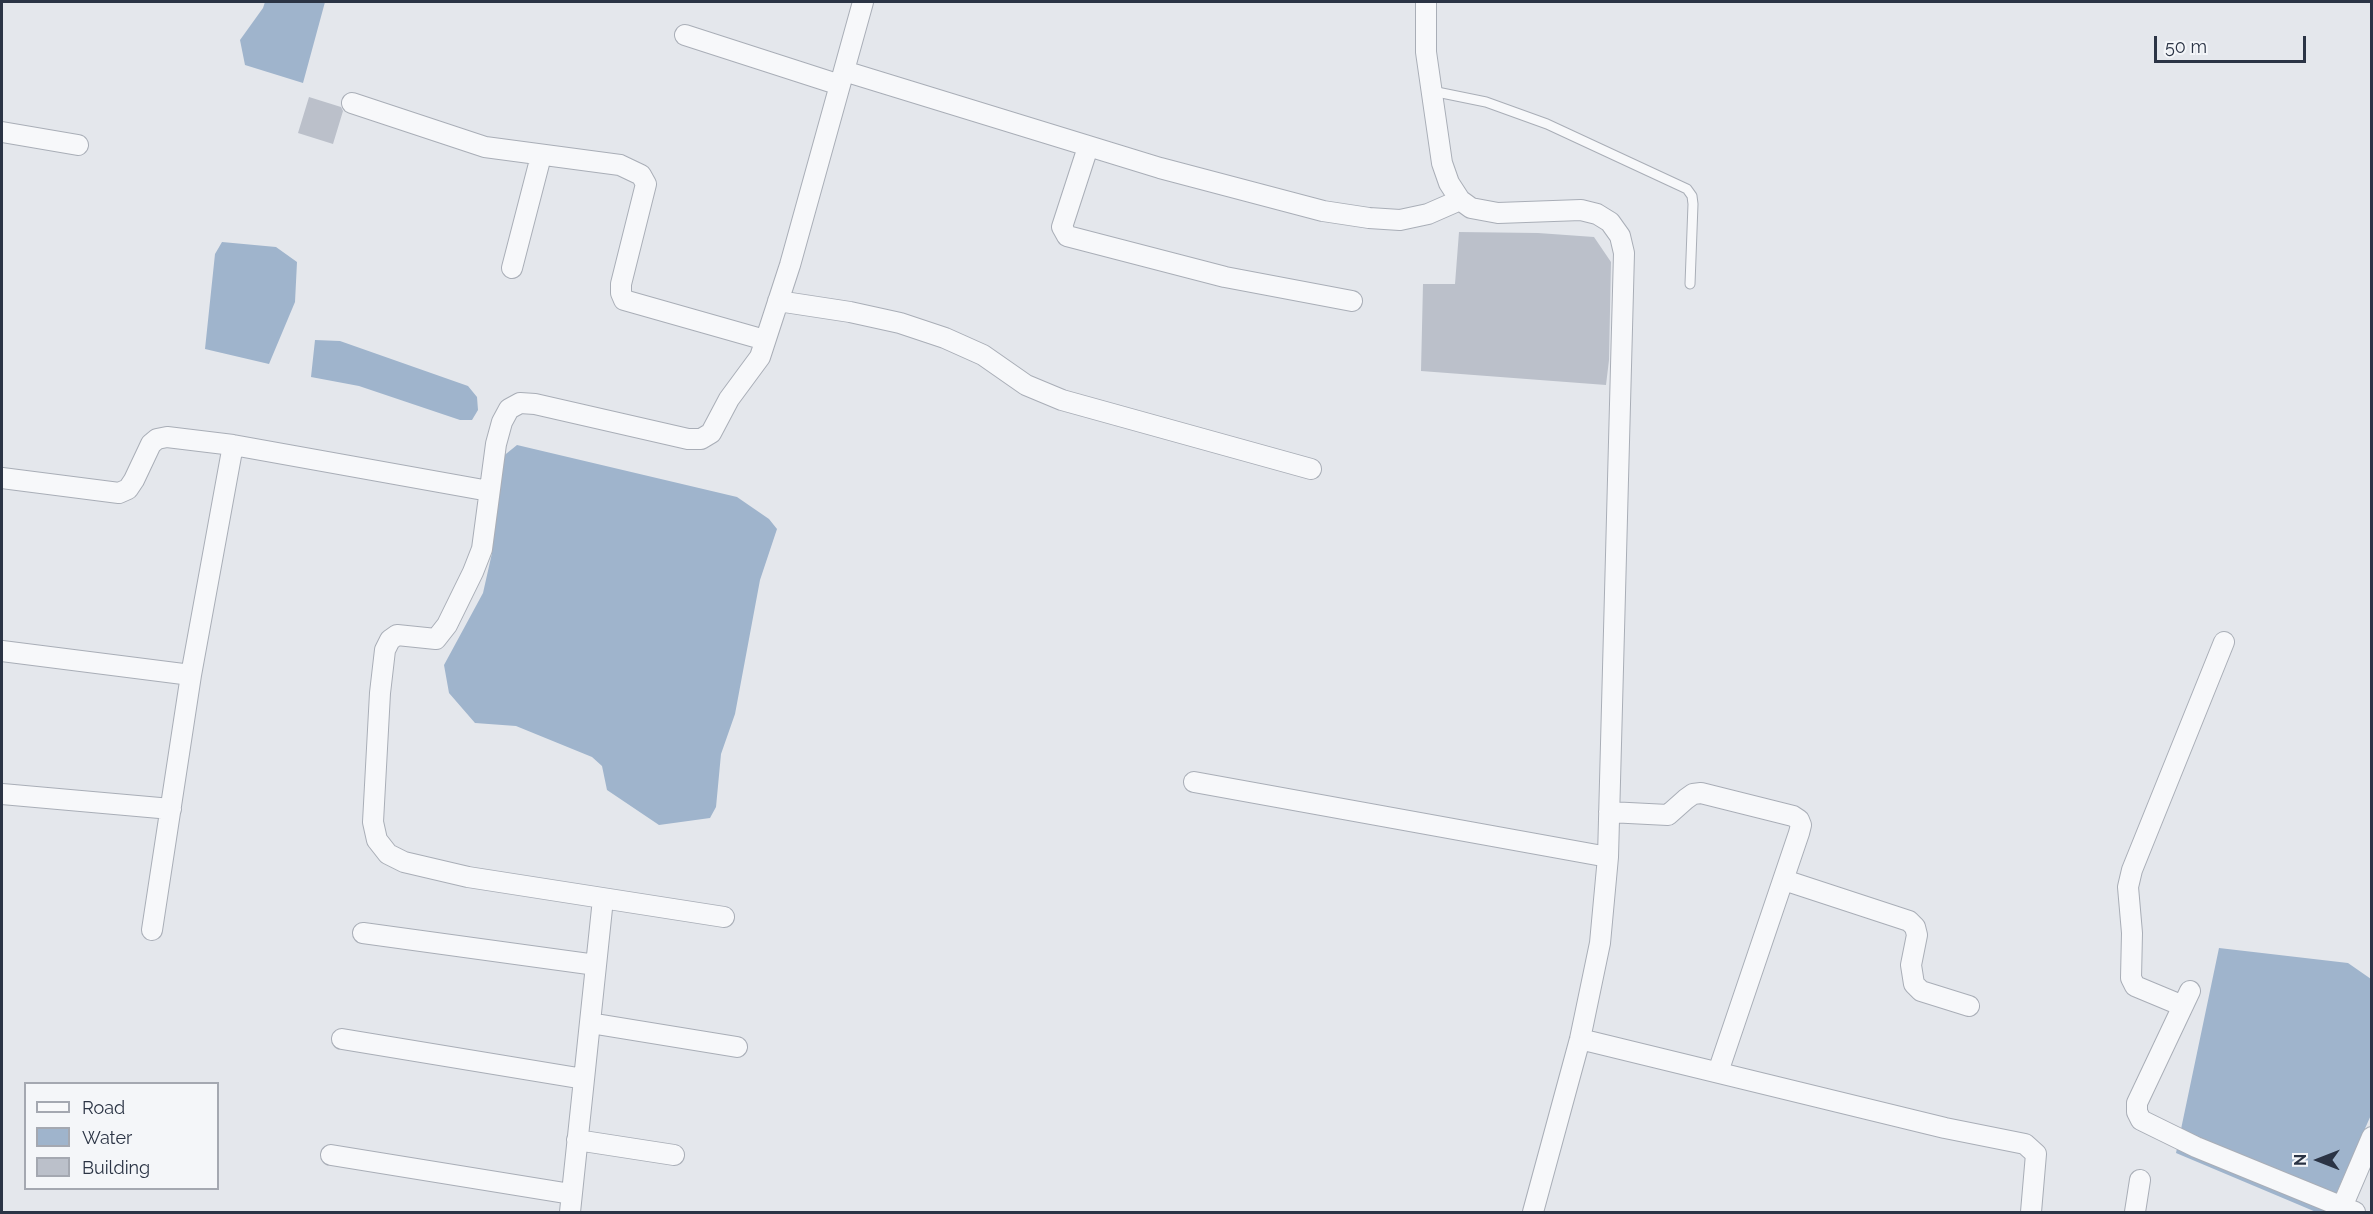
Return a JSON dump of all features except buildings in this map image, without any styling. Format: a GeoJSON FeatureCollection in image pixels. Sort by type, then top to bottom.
{"type":"FeatureCollection","features":[{"type":"Feature","properties":{"kind":"street"},"geometry":{"type":"LineString","coordinates":[[724,917],[468,877],[404,862],[388,854],[377,840],[373,822],[380,693],[385,650],[390,640],[398,635],[436,639],[441,635],[482,549],[496,444],[502,422],[509,409],[520,403],[535,404],[677,437],[701,439],[711,433],[729,399],[760,357],[778,301],[862,2]]}},
{"type":"Feature","properties":{"kind":"street"},"geometry":{"type":"LineString","coordinates":[[1426,2],[1426,52],[1442,163],[1449,183],[1460,200],[1471,208],[1498,213],[1581,210],[1597,214],[1610,222],[1620,236],[1624,253],[1608,857],[1600,943],[1581,1039],[1533,1212]]}},
{"type":"Feature","properties":{"kind":"street"},"geometry":{"type":"LineString","coordinates":[[685,35],[1323,211],[1400,220],[1428,214],[1460,200]]}},
{"type":"Feature","properties":{"kind":"street"},"geometry":{"type":"LineString","coordinates":[[352,103],[485,147],[620,165],[641,175],[646,184],[621,284],[624,300],[765,340]]}},
{"type":"Feature","properties":{"kind":"street"},"geometry":{"type":"LineString","coordinates":[[2,132],[78,145]]}},
{"type":"Feature","properties":{"kind":"street"},"geometry":{"type":"LineString","coordinates":[[1088,147],[1062,226],[1067,236],[1225,277],[1352,301]]}},
{"type":"Feature","properties":{"kind":"street"},"geometry":{"type":"LineString","coordinates":[[512,268],[541,156]]}},
{"type":"Feature","properties":{"kind":"street"},"geometry":{"type":"LineString","coordinates":[[778,301],[850,312],[900,323],[945,338],[983,356],[1026,385],[1062,400],[1311,469]]}},
{"type":"Feature","properties":{"kind":"street"},"geometry":{"type":"LineString","coordinates":[[2,478],[119,493],[128,489],[146,452],[157,439],[167,437],[233,445],[489,491]]}},
{"type":"Feature","properties":{"kind":"street"},"geometry":{"type":"LineString","coordinates":[[152,930],[191,675],[233,445]]}},
{"type":"Feature","properties":{"kind":"street"},"geometry":{"type":"LineString","coordinates":[[2224,642],[2132,870],[2128,887],[2132,933],[2131,978],[2135,986],[2187,999],[2137,1103],[2137,1112],[2141,1120],[2196,1147],[2348,1210],[2372,1137]]}},
{"type":"Feature","properties":{"kind":"street"},"geometry":{"type":"LineString","coordinates":[[2,651],[191,675]]}},
{"type":"Feature","properties":{"kind":"street"},"geometry":{"type":"LineString","coordinates":[[1194,782],[1608,857]]}},
{"type":"Feature","properties":{"kind":"street"},"geometry":{"type":"LineString","coordinates":[[2,794],[171,809]]}},
{"type":"Feature","properties":{"kind":"street"},"geometry":{"type":"LineString","coordinates":[[1609,812],[1668,815],[1693,794],[1701,794],[1793,816],[1799,820],[1801,825],[1784,880],[1718,1072]]}},
{"type":"Feature","properties":{"kind":"street"},"geometry":{"type":"LineString","coordinates":[[1784,880],[1909,921],[1916,927],[1917,935],[1911,965],[1914,984],[1920,991],[1969,1006]]}},
{"type":"Feature","properties":{"kind":"street"},"geometry":{"type":"LineString","coordinates":[[331,1155],[571,1203],[603,899]]}},
{"type":"Feature","properties":{"kind":"street"},"geometry":{"type":"LineString","coordinates":[[363,933],[596,965]]}},
{"type":"Feature","properties":{"kind":"street"},"geometry":{"type":"LineString","coordinates":[[590,1023],[737,1047]]}},
{"type":"Feature","properties":{"kind":"street"},"geometry":{"type":"LineString","coordinates":[[342,1039],[584,1079]]}},
{"type":"Feature","properties":{"kind":"street"},"geometry":{"type":"LineString","coordinates":[[1581,1039],[1945,1128],[2025,1144],[2036,1154],[2031,1212]]}},
{"type":"Feature","properties":{"kind":"street"},"geometry":{"type":"LineString","coordinates":[[577,1140],[674,1155]]}},
{"type":"Feature","properties":{"kind":"street"},"geometry":{"type":"LineString","coordinates":[[2135,1212],[2140,1180]]}},
{"type":"Feature","properties":{"kind":"lane"},"geometry":{"type":"LineString","coordinates":[[1432,91],[1486,102],[1547,124],[1687,189],[1692,196],[1693,204],[1690,284]]}},
{"type":"Feature","properties":{"kind":"water"},"geometry":{"type":"Polygon","coordinates":[[[265,2],[325,2],[303,83],[245,65],[240,40],[265,2]]]}},
{"type":"Feature","properties":{"kind":"water"},"geometry":{"type":"Polygon","coordinates":[[[222,242],[276,247],[297,262],[295,302],[269,364],[205,349],[215,254],[222,242]]]}},
{"type":"Feature","properties":{"kind":"water"},"geometry":{"type":"Polygon","coordinates":[[[315,340],[340,341],[468,386],[477,397],[478,410],[472,420],[460,420],[359,386],[311,377],[315,340]]]}},
{"type":"Feature","properties":{"kind":"water"},"geometry":{"type":"Polygon","coordinates":[[[517,445],[737,497],[769,519],[777,529],[760,580],[735,714],[721,754],[716,807],[710,818],[659,825],[607,790],[602,766],[592,757],[516,726],[475,723],[449,693],[444,665],[483,593],[492,553],[496,462],[517,445]]]}},
{"type":"Feature","properties":{"kind":"water"},"geometry":{"type":"Polygon","coordinates":[[[2219,948],[2348,963],[2371,979],[2371,1115],[2328,1212],[2316,1212],[2176,1153],[2219,948]]]}}]}
